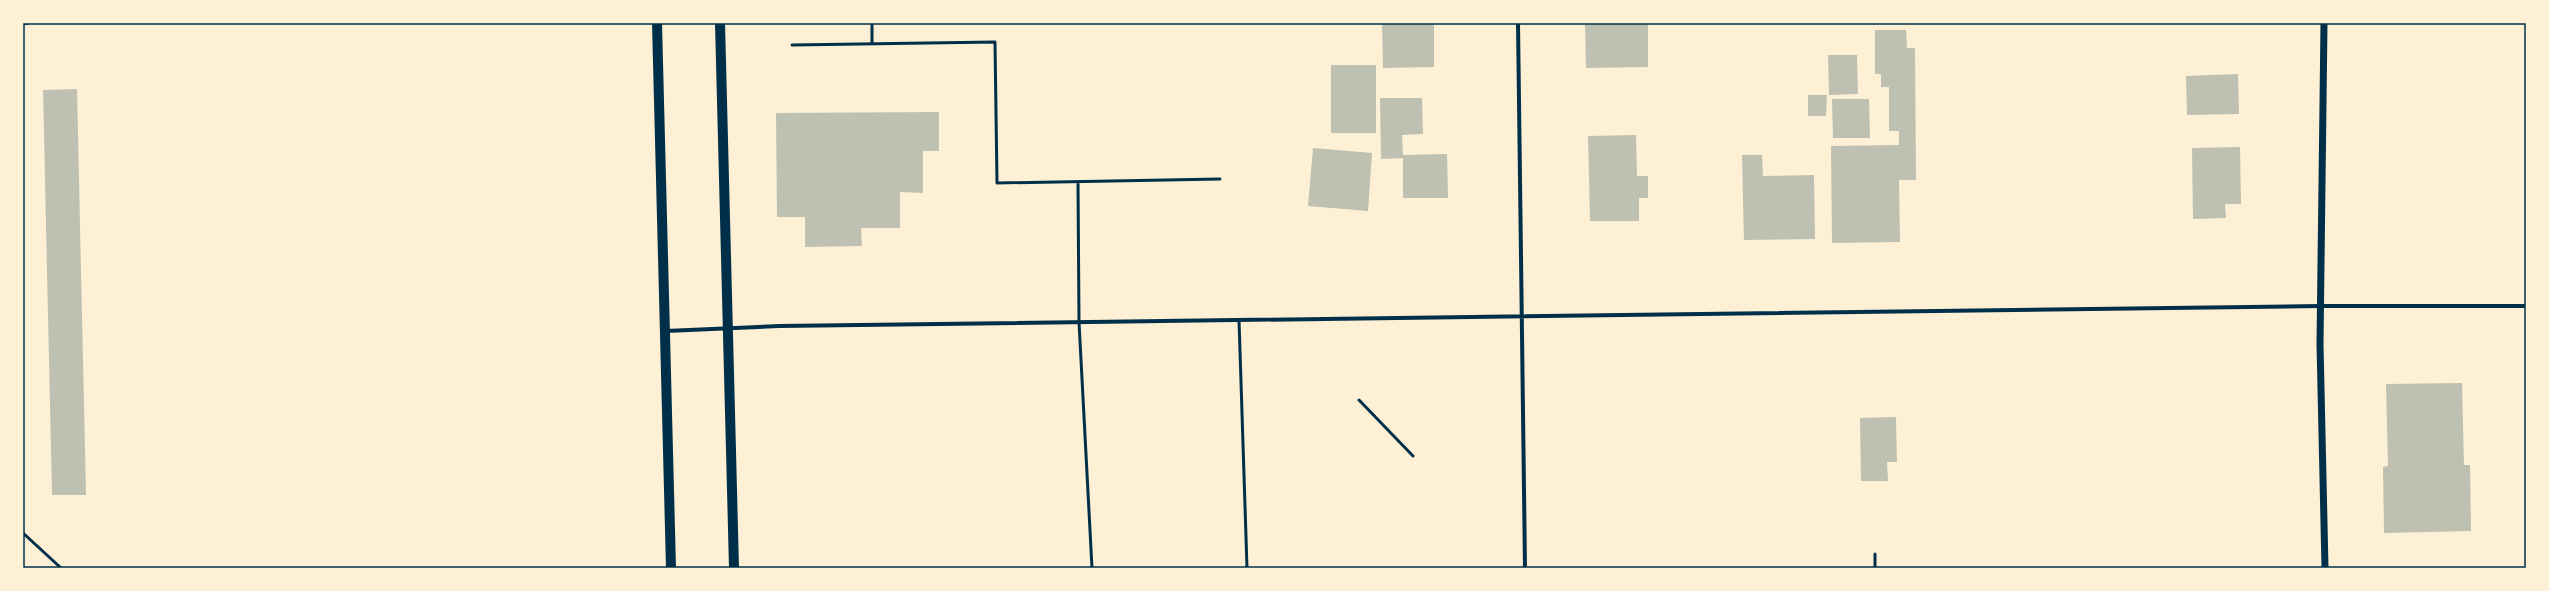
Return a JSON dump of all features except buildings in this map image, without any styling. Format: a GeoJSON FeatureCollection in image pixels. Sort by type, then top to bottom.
{"type":"FeatureCollection","features":[{"type":"Feature","properties":{"kind":"main road"},"geometry":{"type":"LineString","coordinates":[[657,23],[671,568]]}},
{"type":"Feature","properties":{"kind":"main road"},"geometry":{"type":"LineString","coordinates":[[720,23],[734,568]]}},
{"type":"Feature","properties":{"kind":"street"},"geometry":{"type":"LineString","coordinates":[[1518,23],[1523,316],[1525,568]]}},
{"type":"Feature","properties":{"kind":"street"},"geometry":{"type":"LineString","coordinates":[[2324,23],[2320,306],[2325,568]]}},
{"type":"Feature","properties":{"kind":"street"},"geometry":{"type":"LineString","coordinates":[[666,331],[728,327],[1523,316],[2320,306],[2526,306]]}},
{"type":"Feature","properties":{"kind":"lane"},"geometry":{"type":"LineString","coordinates":[[23,24],[28,23]]}},
{"type":"Feature","properties":{"kind":"lane"},"geometry":{"type":"LineString","coordinates":[[872,23],[872,44]]}},
{"type":"Feature","properties":{"kind":"lane"},"geometry":{"type":"LineString","coordinates":[[792,45],[995,42],[997,183],[1220,179]]}},
{"type":"Feature","properties":{"kind":"lane"},"geometry":{"type":"LineString","coordinates":[[1078,182],[1079,322],[1092,568]]}},
{"type":"Feature","properties":{"kind":"lane"},"geometry":{"type":"LineString","coordinates":[[1239,320],[1247,568]]}},
{"type":"Feature","properties":{"kind":"lane"},"geometry":{"type":"LineString","coordinates":[[1359,400],[1413,456]]}},
{"type":"Feature","properties":{"kind":"lane"},"geometry":{"type":"LineString","coordinates":[[23,533],[61,568]]}},
{"type":"Feature","properties":{"kind":"lane"},"geometry":{"type":"LineString","coordinates":[[1875,554],[1875,568]]}}]}
